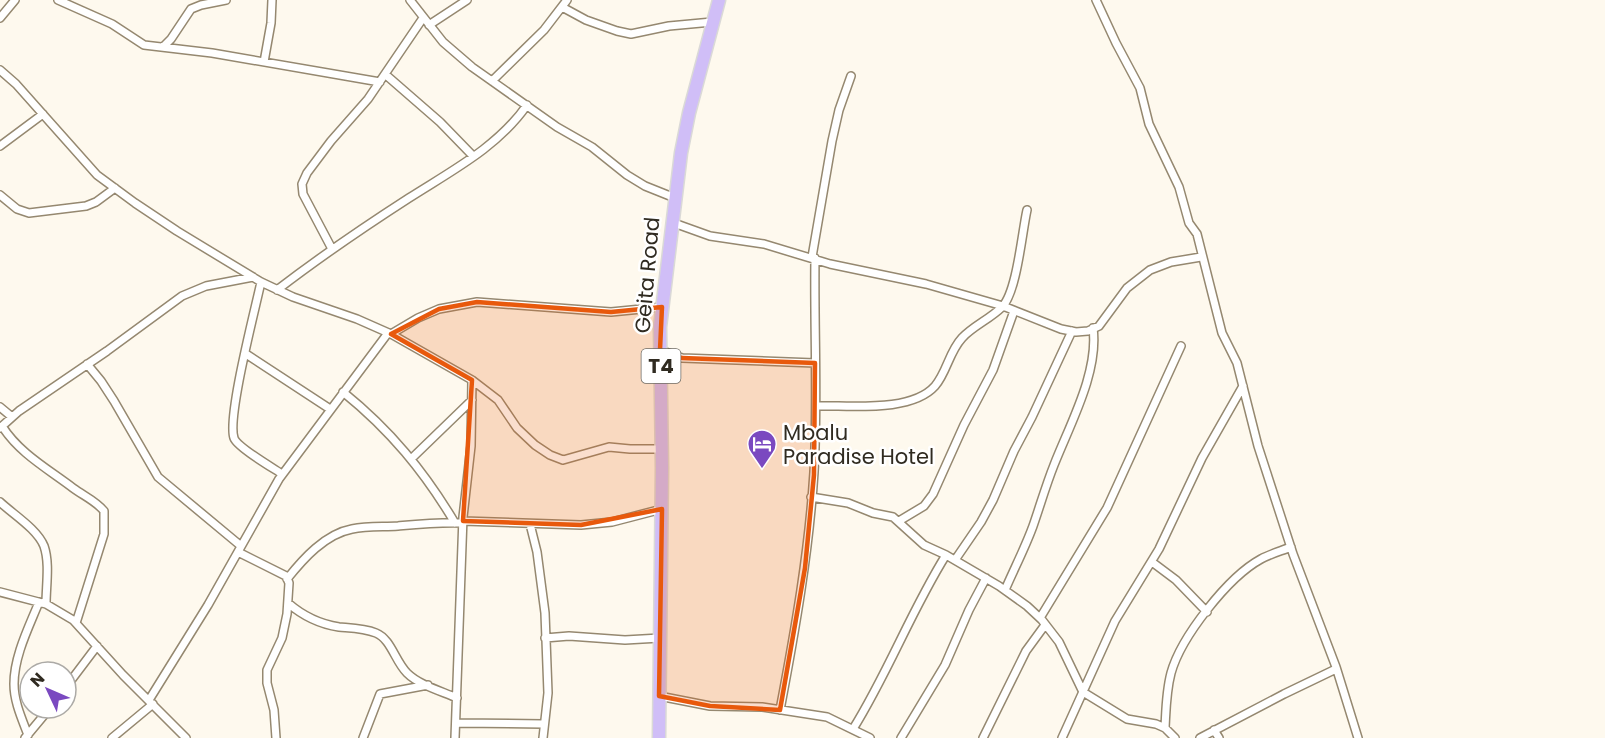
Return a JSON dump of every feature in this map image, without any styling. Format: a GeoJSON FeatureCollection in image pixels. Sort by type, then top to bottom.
{"type":"FeatureCollection","features":[{"type":"Feature","properties":{"kind":"highway","name":"Geita Road"},"geometry":{"type":"LineString","coordinates":[[659,738],[662,308],[671,222],[689,113],[719,0]]}},
{"type":"Feature","properties":{"kind":"street"},"geometry":{"type":"LineString","coordinates":[[0,18],[15,0]]}},
{"type":"Feature","properties":{"kind":"street"},"geometry":{"type":"LineString","coordinates":[[58,0],[112,24],[144,45],[380,82]]}},
{"type":"Feature","properties":{"kind":"street"},"geometry":{"type":"LineString","coordinates":[[163,47],[191,9],[203,2],[226,0]]}},
{"type":"Feature","properties":{"kind":"street"},"geometry":{"type":"LineString","coordinates":[[264,62],[271,23],[272,0]]}},
{"type":"Feature","properties":{"kind":"street"},"geometry":{"type":"LineString","coordinates":[[410,0],[443,42],[472,67],[557,127],[592,147],[627,175],[645,186],[675,198]]}},
{"type":"Feature","properties":{"kind":"street"},"geometry":{"type":"LineString","coordinates":[[429,25],[468,0]]}},
{"type":"Feature","properties":{"kind":"street"},"geometry":{"type":"LineString","coordinates":[[1096,0],[1140,87],[1149,124],[1179,188],[1189,223],[1197,234],[1222,333],[1237,363],[1258,446],[1358,738]]}},
{"type":"Feature","properties":{"kind":"street"},"geometry":{"type":"LineString","coordinates":[[492,81],[544,30],[563,3],[586,21],[632,34],[669,26],[712,22]]}},
{"type":"Feature","properties":{"kind":"street"},"geometry":{"type":"LineString","coordinates":[[332,249],[303,194],[302,184],[316,160],[386,75],[423,18]]}},
{"type":"Feature","properties":{"kind":"street"},"geometry":{"type":"LineString","coordinates":[[0,70],[16,84],[97,175],[115,188],[177,231],[261,282],[293,297],[357,319],[472,380],[498,400],[517,428],[550,455],[563,460],[609,447],[662,449]]}},
{"type":"Feature","properties":{"kind":"street"},"geometry":{"type":"LineString","coordinates":[[386,75],[440,122],[473,156]]}},
{"type":"Feature","properties":{"kind":"street"},"geometry":{"type":"LineString","coordinates":[[780,710],[800,610],[811,497],[816,406],[814,237],[835,131],[851,76]]}},
{"type":"Feature","properties":{"kind":"street"},"geometry":{"type":"LineString","coordinates":[[277,290],[332,249],[504,134],[527,105]]}},
{"type":"Feature","properties":{"kind":"street"},"geometry":{"type":"LineString","coordinates":[[0,146],[43,114]]}},
{"type":"Feature","properties":{"kind":"street"},"geometry":{"type":"LineString","coordinates":[[0,195],[17,209],[28,213],[86,206],[96,202],[115,188]]}},
{"type":"Feature","properties":{"kind":"street"},"geometry":{"type":"LineString","coordinates":[[816,406],[889,405],[911,402],[927,394],[946,369],[952,352],[962,338],[1003,306],[1015,274],[1027,210]]}},
{"type":"Feature","properties":{"kind":"street"},"geometry":{"type":"LineString","coordinates":[[671,222],[710,236],[764,244],[831,264],[927,284],[1003,306],[1072,331],[1088,331],[1098,326],[1127,288],[1150,270],[1171,262],[1202,256]]}},
{"type":"Feature","properties":{"kind":"street"},"geometry":{"type":"LineString","coordinates":[[76,623],[104,534],[104,511],[99,504],[21,450],[1,427],[182,296],[206,285],[253,277]]}},
{"type":"Feature","properties":{"kind":"street"},"geometry":{"type":"LineString","coordinates":[[261,282],[234,410],[234,438],[261,461],[282,474]]}},
{"type":"Feature","properties":{"kind":"street"},"geometry":{"type":"LineString","coordinates":[[112,738],[151,702],[282,474],[389,334],[439,309],[477,302],[610,312],[662,308]]}},
{"type":"Feature","properties":{"kind":"street"},"geometry":{"type":"LineString","coordinates":[[899,521],[924,506],[933,494],[964,425],[993,370],[1014,311]]}},
{"type":"Feature","properties":{"kind":"street"},"geometry":{"type":"LineString","coordinates":[[1005,590],[1072,423],[1093,360],[1095,343],[1093,328]]}},
{"type":"Feature","properties":{"kind":"street"},"geometry":{"type":"LineString","coordinates":[[954,560],[981,522],[993,500],[1072,331]]}},
{"type":"Feature","properties":{"kind":"street"},"geometry":{"type":"LineString","coordinates":[[1040,618],[1107,508],[1181,346]]}},
{"type":"Feature","properties":{"kind":"street"},"geometry":{"type":"LineString","coordinates":[[660,350],[682,358],[815,363]]}},
{"type":"Feature","properties":{"kind":"street"},"geometry":{"type":"LineString","coordinates":[[246,354],[330,409]]}},
{"type":"Feature","properties":{"kind":"street"},"geometry":{"type":"LineString","coordinates":[[87,364],[101,381],[158,477],[239,549],[286,576],[289,582],[288,603],[282,638],[267,670],[276,738]]}},
{"type":"Feature","properties":{"kind":"street"},"geometry":{"type":"LineString","coordinates":[[455,738],[460,522],[471,446],[472,380]]}},
{"type":"Feature","properties":{"kind":"street"},"geometry":{"type":"LineString","coordinates":[[1062,738],[1115,621],[1152,562],[1202,458],[1243,386]]}},
{"type":"Feature","properties":{"kind":"street"},"geometry":{"type":"LineString","coordinates":[[343,392],[375,418],[411,459],[460,522]]}},
{"type":"Feature","properties":{"kind":"street"},"geometry":{"type":"LineString","coordinates":[[411,459],[472,400]]}},
{"type":"Feature","properties":{"kind":"street"},"geometry":{"type":"LineString","coordinates":[[0,407],[12,417]]}},
{"type":"Feature","properties":{"kind":"street"},"geometry":{"type":"LineString","coordinates":[[811,497],[848,503],[873,513],[893,517],[924,545],[1005,590],[1028,606],[1059,642],[1083,692],[1128,719],[1148,721],[1165,728],[1175,738]]}},
{"type":"Feature","properties":{"kind":"street"},"geometry":{"type":"LineString","coordinates":[[0,502],[33,531],[44,546],[46,563],[42,603],[15,669],[14,686],[27,736]]}},
{"type":"Feature","properties":{"kind":"street"},"geometry":{"type":"LineString","coordinates":[[287,579],[297,566],[324,542],[336,534],[351,529],[460,522],[582,525],[612,522],[662,509]]}},
{"type":"Feature","properties":{"kind":"street"},"geometry":{"type":"LineString","coordinates":[[530,524],[541,577],[545,613],[544,638],[548,693],[543,738]]}},
{"type":"Feature","properties":{"kind":"street"},"geometry":{"type":"LineString","coordinates":[[1165,728],[1166,696],[1172,671],[1185,641],[1240,574],[1261,559],[1291,547]]}},
{"type":"Feature","properties":{"kind":"street"},"geometry":{"type":"LineString","coordinates":[[853,729],[874,695],[933,574],[945,555]]}},
{"type":"Feature","properties":{"kind":"street"},"geometry":{"type":"LineString","coordinates":[[1152,562],[1176,580],[1207,612]]}},
{"type":"Feature","properties":{"kind":"street"},"geometry":{"type":"LineString","coordinates":[[901,738],[945,665],[986,578]]}},
{"type":"Feature","properties":{"kind":"street"},"geometry":{"type":"LineString","coordinates":[[0,592],[42,603],[76,623],[123,675],[186,738]]}},
{"type":"Feature","properties":{"kind":"street"},"geometry":{"type":"LineString","coordinates":[[288,603],[308,618],[322,623],[378,633],[408,674],[457,698]]}},
{"type":"Feature","properties":{"kind":"street"},"geometry":{"type":"LineString","coordinates":[[983,738],[1026,651],[1045,625]]}},
{"type":"Feature","properties":{"kind":"street"},"geometry":{"type":"LineString","coordinates":[[544,638],[569,636],[625,640],[660,638]]}},
{"type":"Feature","properties":{"kind":"street"},"geometry":{"type":"LineString","coordinates":[[78,671],[97,646]]}},
{"type":"Feature","properties":{"kind":"street"},"geometry":{"type":"LineString","coordinates":[[1200,738],[1336,669]]}},
{"type":"Feature","properties":{"kind":"street"},"geometry":{"type":"LineString","coordinates":[[363,738],[380,694],[428,685]]}},
{"type":"Feature","properties":{"kind":"street"},"geometry":{"type":"LineString","coordinates":[[659,696],[710,706],[762,707],[827,717],[870,738]]}},
{"type":"Feature","properties":{"kind":"street"},"geometry":{"type":"LineString","coordinates":[[27,736],[40,720]]}},
{"type":"Feature","properties":{"kind":"street"},"geometry":{"type":"LineString","coordinates":[[456,723],[543,724]]}},
{"type":"Feature","properties":{"kind":"street"},"geometry":{"type":"LineString","coordinates":[[1214,730],[1219,738]]}},
{"type":"Feature","properties":{"kind":"highlighted area"},"geometry":{"type":"Polygon","coordinates":[[[477,302],[611,312],[662,307],[660,350],[682,358],[815,363],[814,475],[805,568],[780,710],[710,706],[659,696],[662,509],[581,525],[463,521],[472,380],[391,334],[439,309],[477,302]]]}},
{"type":"Feature","properties":{"kind":"place","name":"Mbalu Paradise Hotel"},"geometry":{"type":"Point","coordinates":[762,470]}}]}
